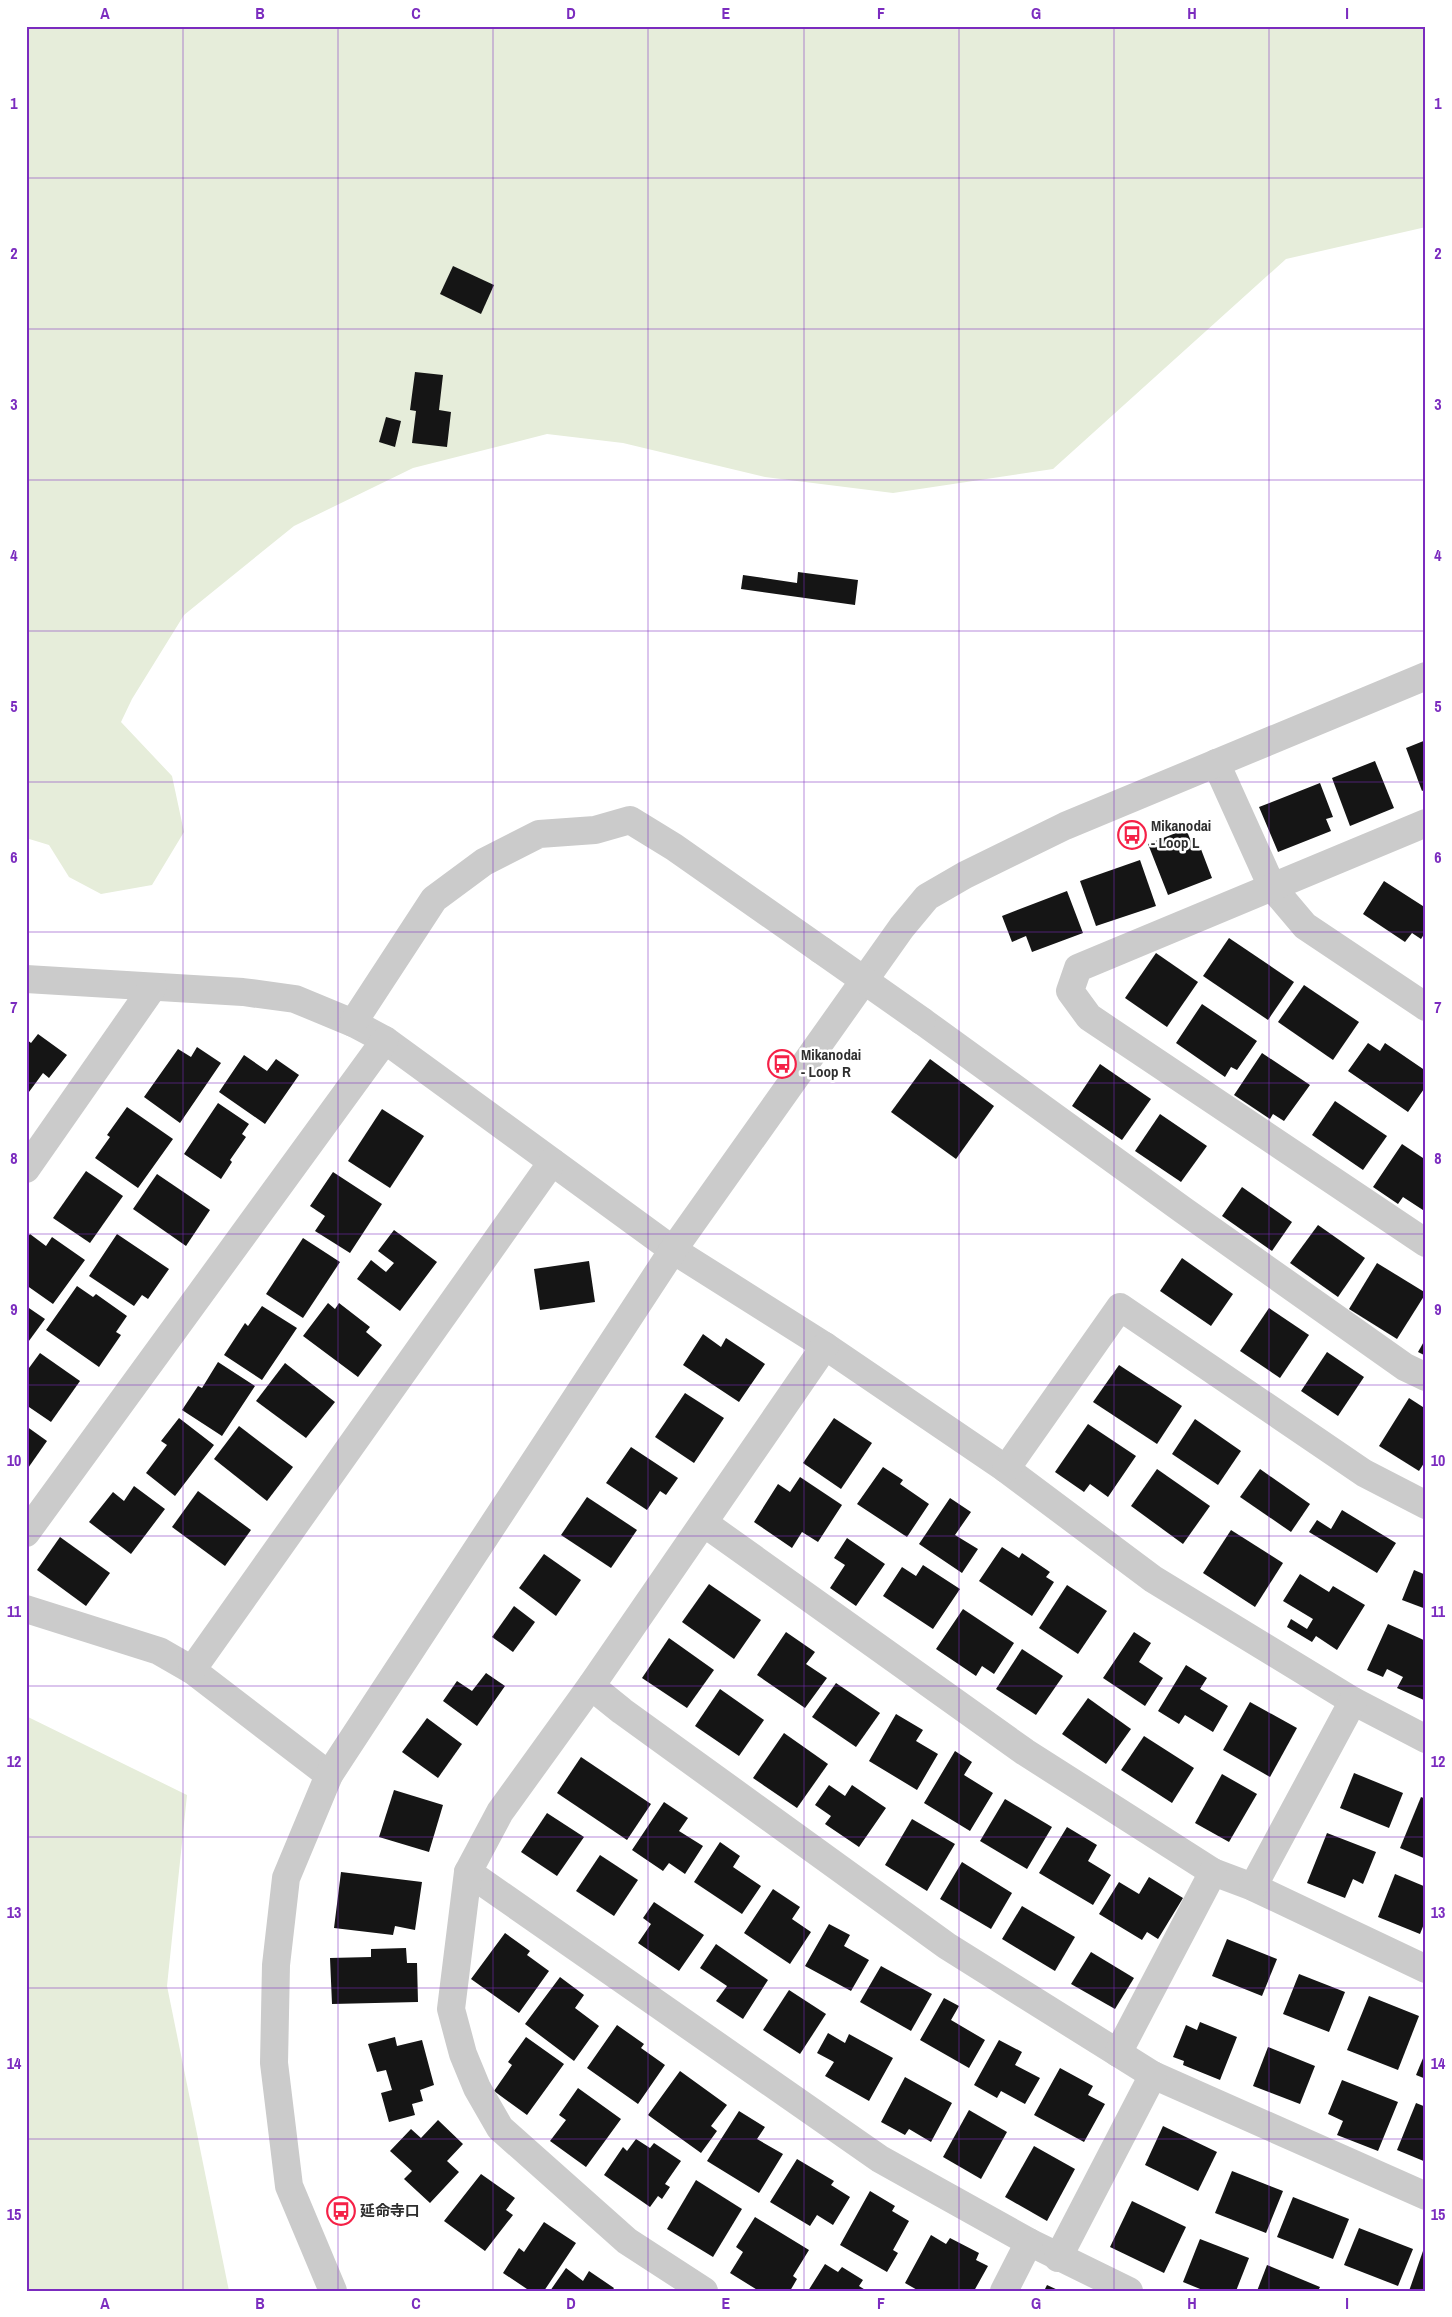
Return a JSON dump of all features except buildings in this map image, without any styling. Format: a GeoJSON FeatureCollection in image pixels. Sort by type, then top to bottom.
{"type":"FeatureCollection","features":[{"type":"Feature","properties":{"kind":"street"},"geometry":{"type":"LineString","coordinates":[[333,2291],[289,2186],[274,2064],[276,1965],[286,1878],[329,1774],[673,1250],[926,897],[964,875],[1065,826],[1426,676]]}},
{"type":"Feature","properties":{"kind":"street"},"geometry":{"type":"LineString","coordinates":[[1216,763],[1272,887],[1305,926],[1426,1007]]}},
{"type":"Feature","properties":{"kind":"street"},"geometry":{"type":"LineString","coordinates":[[352,1023],[434,899],[484,862],[539,834],[595,830],[630,820],[674,847],[922,1021],[1183,1210],[1406,1367],[1426,1377]]}},
{"type":"Feature","properties":{"kind":"street"},"geometry":{"type":"LineString","coordinates":[[1426,823],[1078,968],[1070,991],[1089,1017],[1426,1243]]}},
{"type":"Feature","properties":{"kind":"street"},"geometry":{"type":"LineString","coordinates":[[26,979],[243,992],[295,999],[352,1023],[385,1040],[673,1250],[825,1346],[1006,1469],[1153,1580],[1352,1701],[1426,1739]]}},
{"type":"Feature","properties":{"kind":"street"},"geometry":{"type":"LineString","coordinates":[[26,1169],[153,987]]}},
{"type":"Feature","properties":{"kind":"street"},"geometry":{"type":"LineString","coordinates":[[26,1533],[385,1040]]}},
{"type":"Feature","properties":{"kind":"street"},"geometry":{"type":"LineString","coordinates":[[192,1670],[552,1162]]}},
{"type":"Feature","properties":{"kind":"street"},"geometry":{"type":"LineString","coordinates":[[1006,1469],[1120,1307],[1364,1473],[1426,1504]]}},
{"type":"Feature","properties":{"kind":"street"},"geometry":{"type":"LineString","coordinates":[[704,2291],[627,2241],[500,2128],[477,2088],[462,2054],[451,2009],[468,1872],[500,1812],[591,1686],[825,1346]]}},
{"type":"Feature","properties":{"kind":"street"},"geometry":{"type":"LineString","coordinates":[[704,1523],[1025,1752],[1213,1872],[1253,1887],[1426,1969]]}},
{"type":"Feature","properties":{"kind":"street"},"geometry":{"type":"LineString","coordinates":[[26,1609],[159,1651],[192,1670],[329,1774]]}},
{"type":"Feature","properties":{"kind":"street"},"geometry":{"type":"LineString","coordinates":[[591,1686],[622,1711],[947,1946],[1153,2075],[1426,2196]]}},
{"type":"Feature","properties":{"kind":"street"},"geometry":{"type":"LineString","coordinates":[[1253,1887],[1352,1701]]}},
{"type":"Feature","properties":{"kind":"street"},"geometry":{"type":"LineString","coordinates":[[468,1872],[880,2159],[1058,2258],[1128,2291]]}},
{"type":"Feature","properties":{"kind":"street"},"geometry":{"type":"LineString","coordinates":[[1118,2053],[1213,1872]]}},
{"type":"Feature","properties":{"kind":"street"},"geometry":{"type":"LineString","coordinates":[[1058,2258],[1153,2075]]}},
{"type":"Feature","properties":{"kind":"street"},"geometry":{"type":"LineString","coordinates":[[1004,2291],[1029,2242]]}},
{"type":"Feature","properties":{"kind":"green space"},"geometry":{"type":"Polygon","coordinates":[[[26,26],[1426,26],[1426,227],[1286,259],[1053,469],[893,493],[765,477],[623,443],[547,434],[413,468],[294,526],[184,615],[132,699],[121,722],[172,776],[184,832],[152,885],[101,894],[69,877],[49,845],[26,838],[26,26]]]}},
{"type":"Feature","properties":{"kind":"green space"},"geometry":{"type":"Polygon","coordinates":[[[26,1716],[187,1795],[167,1986],[229,2291],[26,2291],[26,1716]]]}},
{"type":"Feature","properties":{"kind":"place","name":"Mikanodai - Loop L"},"geometry":{"type":"Point","coordinates":[1132,835]}},
{"type":"Feature","properties":{"kind":"place","name":"Mikanodai - Loop R"},"geometry":{"type":"Point","coordinates":[782,1064]}},
{"type":"Feature","properties":{"kind":"place","name":"延命寺口"},"geometry":{"type":"Point","coordinates":[341,2211]}}]}
